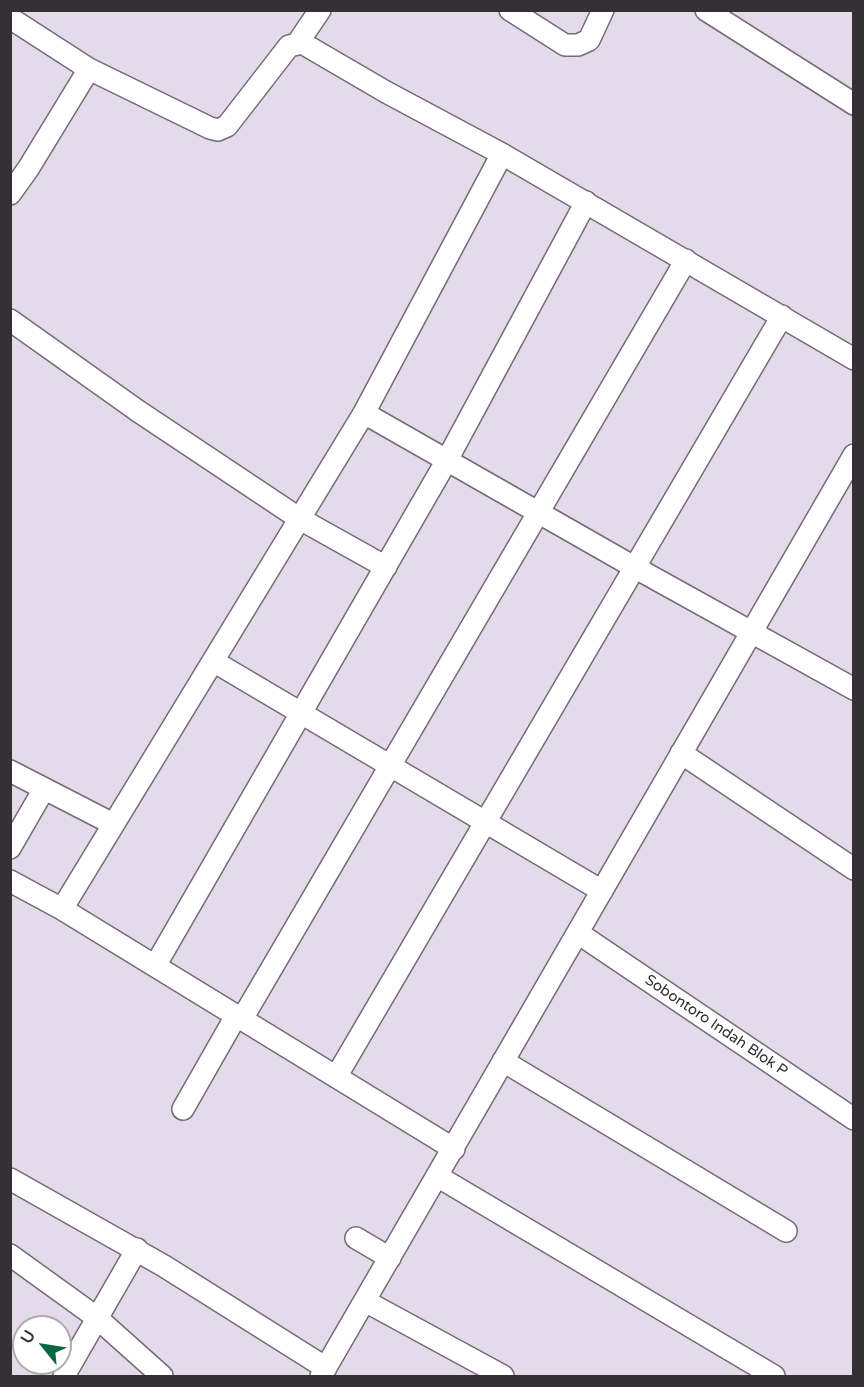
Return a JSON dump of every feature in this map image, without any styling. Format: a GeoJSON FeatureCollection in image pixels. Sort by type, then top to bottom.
{"type":"FeatureCollection","features":[{"type":"Feature","properties":{"kind":"street"},"geometry":{"type":"LineString","coordinates":[[297,44],[320,10]]}},
{"type":"Feature","properties":{"kind":"street"},"geometry":{"type":"LineString","coordinates":[[510,10],[565,45],[571,46],[589,40],[603,10]]}},
{"type":"Feature","properties":{"kind":"street"},"geometry":{"type":"LineString","coordinates":[[706,10],[854,104]]}},
{"type":"Feature","properties":{"kind":"street"},"geometry":{"type":"LineString","coordinates":[[10,18],[89,69],[210,129],[218,130],[227,126],[289,46],[307,45],[386,92],[586,202],[854,359]]}},
{"type":"Feature","properties":{"kind":"street"},"geometry":{"type":"LineString","coordinates":[[10,194],[28,169],[89,69]]}},
{"type":"Feature","properties":{"kind":"street"},"geometry":{"type":"LineString","coordinates":[[62,909],[364,413],[502,154]]}},
{"type":"Feature","properties":{"kind":"street"},"geometry":{"type":"LineString","coordinates":[[155,966],[447,460],[586,202]]}},
{"type":"Feature","properties":{"kind":"street"},"geometry":{"type":"LineString","coordinates":[[183,1109],[390,766],[686,261]]}},
{"type":"Feature","properties":{"kind":"street"},"geometry":{"type":"LineString","coordinates":[[336,1077],[782,316]]}},
{"type":"Feature","properties":{"kind":"street"},"geometry":{"type":"LineString","coordinates":[[10,320],[138,411],[300,519],[386,567]]}},
{"type":"Feature","properties":{"kind":"street"},"geometry":{"type":"LineString","coordinates":[[364,413],[854,689]]}},
{"type":"Feature","properties":{"kind":"street"},"geometry":{"type":"LineString","coordinates":[[10,1179],[136,1249],[324,1372],[854,455]]}},
{"type":"Feature","properties":{"kind":"street"},"geometry":{"type":"LineString","coordinates":[[213,661],[602,891]]}},
{"type":"Feature","properties":{"kind":"street"},"geometry":{"type":"LineString","coordinates":[[681,753],[854,869]]}},
{"type":"Feature","properties":{"kind":"street"},"geometry":{"type":"LineString","coordinates":[[10,771],[113,824]]}},
{"type":"Feature","properties":{"kind":"street"},"geometry":{"type":"LineString","coordinates":[[10,848],[44,789]]}},
{"type":"Feature","properties":{"kind":"street"},"geometry":{"type":"LineString","coordinates":[[10,881],[62,909],[454,1149]]}},
{"type":"Feature","properties":{"kind":"street","name":"Sobontoro Indah Blok P"},"geometry":{"type":"LineString","coordinates":[[578,933],[854,1119]]}},
{"type":"Feature","properties":{"kind":"street"},"geometry":{"type":"LineString","coordinates":[[503,1061],[786,1231]]}},
{"type":"Feature","properties":{"kind":"street"},"geometry":{"type":"LineString","coordinates":[[437,1176],[774,1377]]}},
{"type":"Feature","properties":{"kind":"street"},"geometry":{"type":"LineString","coordinates":[[356,1238],[390,1258]]}},
{"type":"Feature","properties":{"kind":"street"},"geometry":{"type":"LineString","coordinates":[[64,1377],[136,1249]]}},
{"type":"Feature","properties":{"kind":"street"},"geometry":{"type":"LineString","coordinates":[[10,1255],[96,1317],[162,1377]]}},
{"type":"Feature","properties":{"kind":"street"},"geometry":{"type":"LineString","coordinates":[[365,1301],[503,1377]]}}]}
